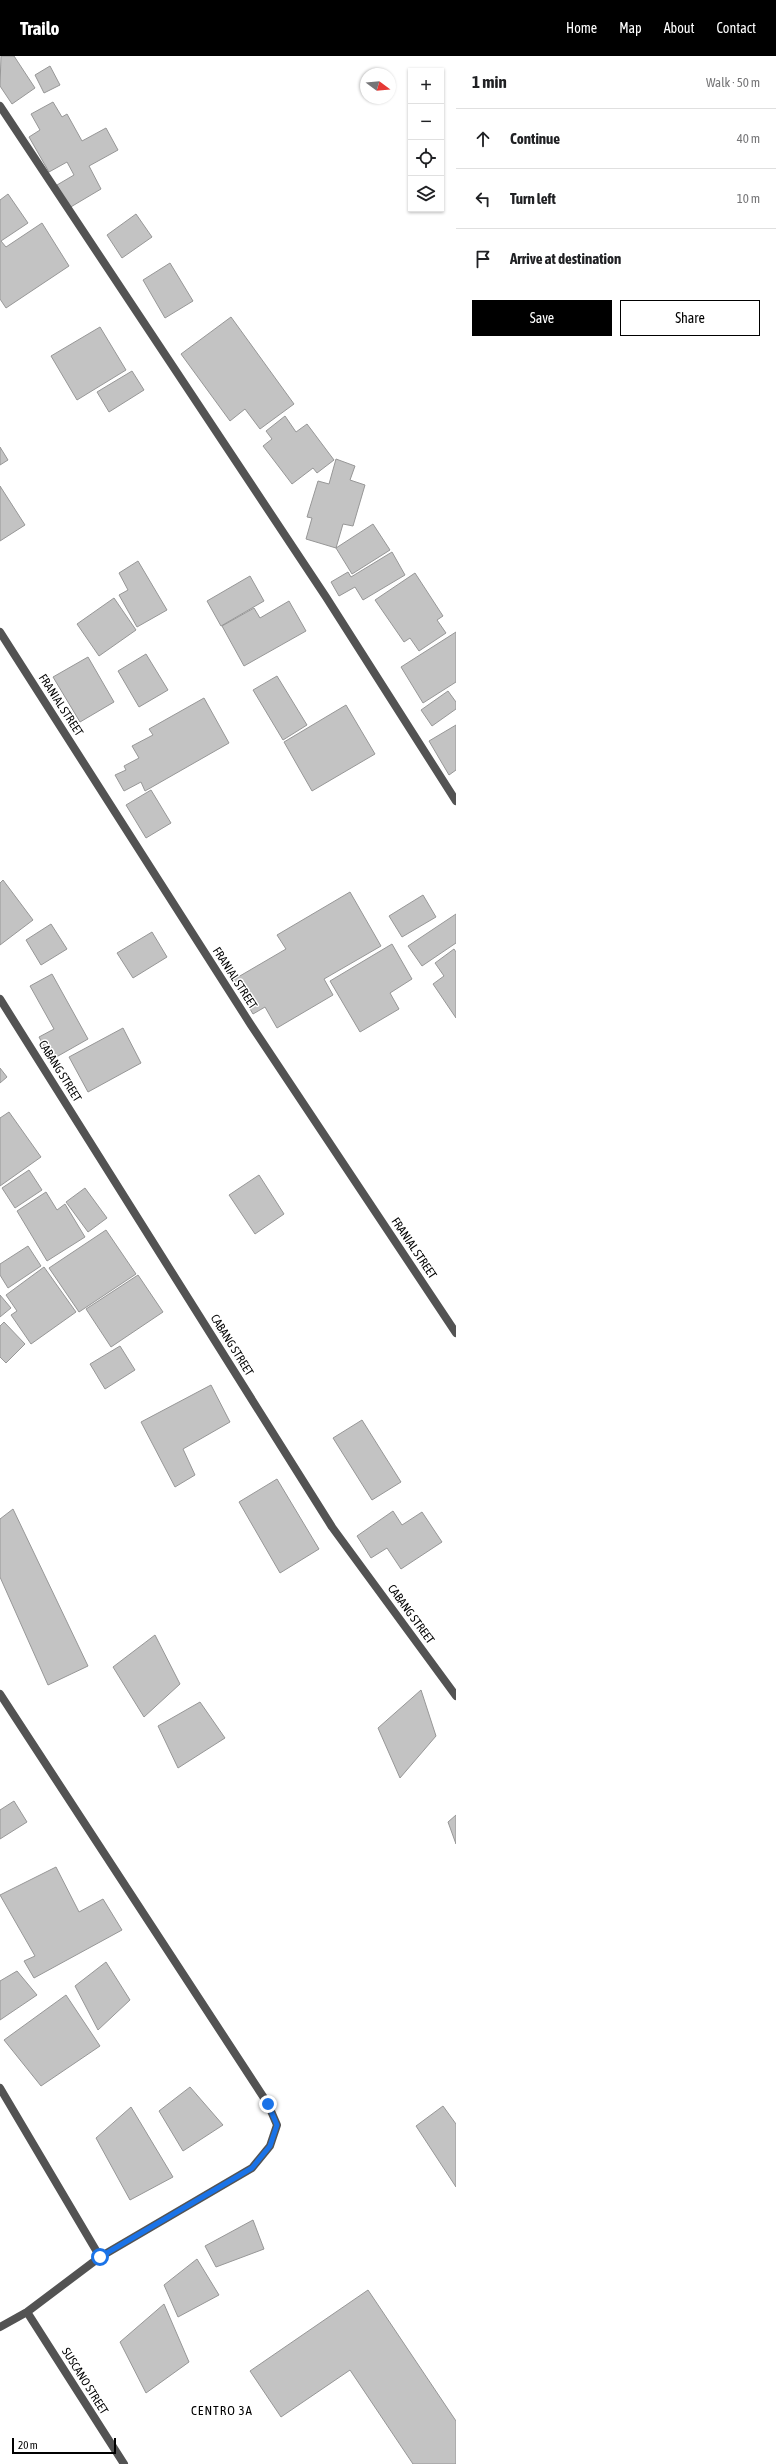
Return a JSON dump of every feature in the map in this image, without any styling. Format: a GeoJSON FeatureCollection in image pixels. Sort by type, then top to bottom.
{"type":"FeatureCollection","features":[{"type":"Feature","properties":{"kind":"street"},"geometry":{"type":"LineString","coordinates":[[0,106],[326,597],[456,801]]}},
{"type":"Feature","properties":{"kind":"street","name":"FRANIAL STREET"},"geometry":{"type":"LineString","coordinates":[[0,632],[251,1025],[456,1333]]}},
{"type":"Feature","properties":{"kind":"street","name":"CABANG STREET"},"geometry":{"type":"LineString","coordinates":[[0,999],[332,1527],[456,1696]]}},
{"type":"Feature","properties":{"kind":"street"},"geometry":{"type":"LineString","coordinates":[[0,1694],[268,2104],[277,2125],[270,2146],[252,2168],[100,2257],[27,2312],[0,2326]]}},
{"type":"Feature","properties":{"kind":"street"},"geometry":{"type":"LineString","coordinates":[[0,2088],[100,2257]]}},
{"type":"Feature","properties":{"kind":"street","name":"SUSCANO STREET"},"geometry":{"type":"LineString","coordinates":[[27,2312],[124,2464]]}},
{"type":"Feature","properties":{"kind":"building"},"geometry":{"type":"Polygon","coordinates":[[[1,56],[14,56],[35,88],[12,104],[0,86],[1,56]]]}},
{"type":"Feature","properties":{"kind":"building"},"geometry":{"type":"Polygon","coordinates":[[[50,66],[60,85],[44,93],[35,75],[50,66]]]}},
{"type":"Feature","properties":{"kind":"building"},"geometry":{"type":"Polygon","coordinates":[[[53,102],[62,117],[67,114],[82,141],[106,128],[118,150],[89,166],[101,189],[69,208],[57,185],[74,175],[67,162],[49,172],[29,137],[40,130],[31,114],[53,102]]]}},
{"type":"Feature","properties":{"kind":"building"},"geometry":{"type":"Polygon","coordinates":[[[8,194],[28,223],[1,241],[6,247],[42,223],[69,266],[6,308],[0,299],[0,200],[8,194]]]}},
{"type":"Feature","properties":{"kind":"building"},"geometry":{"type":"Polygon","coordinates":[[[136,214],[152,237],[122,258],[107,235],[136,214]]]}},
{"type":"Feature","properties":{"kind":"building"},"geometry":{"type":"Polygon","coordinates":[[[170,263],[193,301],[165,318],[143,280],[170,263]]]}},
{"type":"Feature","properties":{"kind":"building"},"geometry":{"type":"Polygon","coordinates":[[[231,317],[294,404],[260,429],[245,409],[230,421],[181,354],[231,317]]]}},
{"type":"Feature","properties":{"kind":"building"},"geometry":{"type":"Polygon","coordinates":[[[100,327],[126,370],[77,400],[51,356],[100,327]]]}},
{"type":"Feature","properties":{"kind":"building"},"geometry":{"type":"Polygon","coordinates":[[[132,371],[144,390],[109,412],[97,392],[132,371]]]}},
{"type":"Feature","properties":{"kind":"building"},"geometry":{"type":"Polygon","coordinates":[[[285,416],[296,432],[307,424],[334,460],[317,473],[313,468],[292,484],[263,446],[272,439],[266,431],[285,416]]]}},
{"type":"Feature","properties":{"kind":"building"},"geometry":{"type":"Polygon","coordinates":[[[0,447],[8,460],[0,465],[0,447]]]}},
{"type":"Feature","properties":{"kind":"building"},"geometry":{"type":"Polygon","coordinates":[[[336,459],[355,466],[350,480],[365,485],[353,526],[343,524],[336,548],[306,539],[312,518],[307,517],[318,481],[329,484],[336,459]]]}},
{"type":"Feature","properties":{"kind":"building"},"geometry":{"type":"Polygon","coordinates":[[[0,486],[25,525],[0,541],[0,486]]]}},
{"type":"Feature","properties":{"kind":"building"},"geometry":{"type":"Polygon","coordinates":[[[373,524],[390,550],[352,574],[336,548],[373,524]]]}},
{"type":"Feature","properties":{"kind":"building"},"geometry":{"type":"Polygon","coordinates":[[[392,552],[405,575],[363,600],[355,587],[339,596],[331,582],[348,572],[351,577],[392,552]]]}},
{"type":"Feature","properties":{"kind":"building"},"geometry":{"type":"Polygon","coordinates":[[[138,561],[167,610],[137,627],[119,595],[128,590],[119,573],[138,561]]]}},
{"type":"Feature","properties":{"kind":"building"},"geometry":{"type":"Polygon","coordinates":[[[415,573],[443,616],[437,620],[446,633],[419,651],[410,638],[404,642],[375,600],[415,573]]]}},
{"type":"Feature","properties":{"kind":"building"},"geometry":{"type":"Polygon","coordinates":[[[250,576],[264,601],[221,626],[207,601],[250,576]]]}},
{"type":"Feature","properties":{"kind":"building"},"geometry":{"type":"Polygon","coordinates":[[[114,598],[136,630],[99,656],[77,624],[114,598]]]}},
{"type":"Feature","properties":{"kind":"building"},"geometry":{"type":"Polygon","coordinates":[[[289,601],[306,631],[244,666],[222,626],[254,608],[260,618],[289,601]]]}},
{"type":"Feature","properties":{"kind":"building"},"geometry":{"type":"Polygon","coordinates":[[[456,632],[456,682],[423,703],[401,667],[456,632]]]}},
{"type":"Feature","properties":{"kind":"building"},"geometry":{"type":"Polygon","coordinates":[[[146,654],[168,690],[139,707],[118,671],[146,654]]]}},
{"type":"Feature","properties":{"kind":"building"},"geometry":{"type":"Polygon","coordinates":[[[88,657],[114,702],[80,722],[53,677],[88,657]]]}},
{"type":"Feature","properties":{"kind":"building"},"geometry":{"type":"Polygon","coordinates":[[[277,676],[307,725],[283,740],[253,690],[277,676]]]}},
{"type":"Feature","properties":{"kind":"building"},"geometry":{"type":"Polygon","coordinates":[[[448,691],[456,702],[456,709],[432,726],[421,710],[448,691]]]}},
{"type":"Feature","properties":{"kind":"building"},"geometry":{"type":"Polygon","coordinates":[[[204,698],[229,743],[145,791],[141,782],[124,791],[115,775],[126,770],[124,766],[139,758],[132,746],[153,735],[149,729],[204,698]]]}},
{"type":"Feature","properties":{"kind":"building"},"geometry":{"type":"Polygon","coordinates":[[[346,705],[375,754],[312,791],[284,742],[346,705]]]}},
{"type":"Feature","properties":{"kind":"building"},"geometry":{"type":"Polygon","coordinates":[[[456,725],[456,770],[449,775],[429,741],[456,725]]]}},
{"type":"Feature","properties":{"kind":"building"},"geometry":{"type":"Polygon","coordinates":[[[151,790],[171,823],[146,838],[126,805],[151,790]]]}},
{"type":"Feature","properties":{"kind":"building"},"geometry":{"type":"Polygon","coordinates":[[[3,880],[33,920],[0,945],[0,883],[3,880]]]}},
{"type":"Feature","properties":{"kind":"building"},"geometry":{"type":"Polygon","coordinates":[[[350,892],[381,946],[324,979],[333,995],[277,1028],[265,1007],[253,1014],[233,980],[286,949],[277,935],[350,892]]]}},
{"type":"Feature","properties":{"kind":"building"},"geometry":{"type":"Polygon","coordinates":[[[423,895],[436,917],[402,937],[389,916],[423,895]]]}},
{"type":"Feature","properties":{"kind":"building"},"geometry":{"type":"Polygon","coordinates":[[[456,914],[456,943],[422,966],[408,946],[456,914]]]}},
{"type":"Feature","properties":{"kind":"building"},"geometry":{"type":"Polygon","coordinates":[[[51,924],[67,949],[41,965],[26,940],[51,924]]]}},
{"type":"Feature","properties":{"kind":"building"},"geometry":{"type":"Polygon","coordinates":[[[152,932],[167,957],[133,978],[117,953],[152,932]]]}},
{"type":"Feature","properties":{"kind":"building"},"geometry":{"type":"Polygon","coordinates":[[[392,944],[412,979],[390,993],[399,1009],[360,1032],[330,981],[392,944]]]}},
{"type":"Feature","properties":{"kind":"building"},"geometry":{"type":"Polygon","coordinates":[[[454,949],[456,952],[456,1018],[433,984],[444,976],[435,963],[454,949]]]}},
{"type":"Feature","properties":{"kind":"building"},"geometry":{"type":"Polygon","coordinates":[[[52,974],[88,1039],[51,1060],[39,1037],[54,1029],[30,986],[52,974]]]}},
{"type":"Feature","properties":{"kind":"building"},"geometry":{"type":"Polygon","coordinates":[[[123,1028],[141,1063],[88,1092],[69,1057],[123,1028]]]}},
{"type":"Feature","properties":{"kind":"building"},"geometry":{"type":"Polygon","coordinates":[[[0,1068],[7,1077],[0,1083],[0,1068]]]}},
{"type":"Feature","properties":{"kind":"building"},"geometry":{"type":"Polygon","coordinates":[[[9,1112],[41,1157],[0,1186],[0,1118],[9,1112]]]}},
{"type":"Feature","properties":{"kind":"building"},"geometry":{"type":"Polygon","coordinates":[[[29,1170],[42,1190],[15,1208],[2,1188],[29,1170]]]}},
{"type":"Feature","properties":{"kind":"building"},"geometry":{"type":"Polygon","coordinates":[[[259,1175],[284,1214],[255,1234],[229,1195],[259,1175]]]}},
{"type":"Feature","properties":{"kind":"building"},"geometry":{"type":"Polygon","coordinates":[[[85,1188],[107,1218],[88,1232],[66,1202],[85,1188]]]}},
{"type":"Feature","properties":{"kind":"building"},"geometry":{"type":"Polygon","coordinates":[[[46,1192],[57,1210],[65,1204],[85,1237],[47,1261],[17,1211],[46,1192]]]}},
{"type":"Feature","properties":{"kind":"building"},"geometry":{"type":"Polygon","coordinates":[[[106,1230],[136,1274],[79,1312],[49,1268],[106,1230]]]}},
{"type":"Feature","properties":{"kind":"building"},"geometry":{"type":"Polygon","coordinates":[[[28,1246],[41,1266],[8,1288],[0,1275],[0,1264],[28,1246]]]}},
{"type":"Feature","properties":{"kind":"building"},"geometry":{"type":"Polygon","coordinates":[[[44,1267],[76,1312],[31,1344],[11,1315],[17,1311],[6,1295],[44,1267]]]}},
{"type":"Feature","properties":{"kind":"building"},"geometry":{"type":"Polygon","coordinates":[[[138,1275],[163,1312],[111,1347],[86,1309],[138,1275]]]}},
{"type":"Feature","properties":{"kind":"building"},"geometry":{"type":"Polygon","coordinates":[[[0,1295],[11,1308],[0,1317],[0,1295]]]}},
{"type":"Feature","properties":{"kind":"building"},"geometry":{"type":"Polygon","coordinates":[[[4,1322],[25,1344],[6,1363],[0,1357],[0,1326],[4,1322]]]}},
{"type":"Feature","properties":{"kind":"building"},"geometry":{"type":"Polygon","coordinates":[[[120,1346],[135,1370],[105,1389],[90,1364],[120,1346]]]}},
{"type":"Feature","properties":{"kind":"building"},"geometry":{"type":"Polygon","coordinates":[[[211,1385],[230,1422],[183,1449],[195,1475],[175,1487],[141,1422],[211,1385]]]}},
{"type":"Feature","properties":{"kind":"building"},"geometry":{"type":"Polygon","coordinates":[[[362,1420],[401,1482],[372,1500],[333,1438],[362,1420]]]}},
{"type":"Feature","properties":{"kind":"building"},"geometry":{"type":"Polygon","coordinates":[[[277,1479],[319,1549],[280,1573],[239,1502],[277,1479]]]}},
{"type":"Feature","properties":{"kind":"building"},"geometry":{"type":"Polygon","coordinates":[[[13,1509],[88,1666],[48,1685],[0,1577],[0,1519],[13,1509]]]}},
{"type":"Feature","properties":{"kind":"building"},"geometry":{"type":"Polygon","coordinates":[[[393,1511],[402,1525],[422,1512],[442,1542],[401,1569],[387,1548],[371,1558],[357,1536],[393,1511]]]}},
{"type":"Feature","properties":{"kind":"building"},"geometry":{"type":"Polygon","coordinates":[[[155,1635],[180,1684],[144,1717],[113,1667],[155,1635]]]}},
{"type":"Feature","properties":{"kind":"building"},"geometry":{"type":"Polygon","coordinates":[[[421,1690],[436,1736],[400,1778],[378,1728],[421,1690]]]}},
{"type":"Feature","properties":{"kind":"building"},"geometry":{"type":"Polygon","coordinates":[[[200,1702],[225,1738],[178,1768],[158,1726],[200,1702]]]}},
{"type":"Feature","properties":{"kind":"building"},"geometry":{"type":"Polygon","coordinates":[[[14,1801],[27,1822],[0,1839],[0,1810],[14,1801]]]}},
{"type":"Feature","properties":{"kind":"building"},"geometry":{"type":"Polygon","coordinates":[[[456,1815],[456,1844],[448,1822],[456,1815]]]}},
{"type":"Feature","properties":{"kind":"building"},"geometry":{"type":"Polygon","coordinates":[[[56,1867],[79,1912],[103,1899],[122,1930],[34,1978],[24,1961],[35,1956],[0,1895],[56,1867]]]}},
{"type":"Feature","properties":{"kind":"building"},"geometry":{"type":"Polygon","coordinates":[[[106,1962],[130,2000],[98,2030],[75,1986],[106,1962]]]}},
{"type":"Feature","properties":{"kind":"building"},"geometry":{"type":"Polygon","coordinates":[[[17,1971],[37,1995],[0,2020],[0,1981],[17,1971]]]}},
{"type":"Feature","properties":{"kind":"building"},"geometry":{"type":"Polygon","coordinates":[[[66,1995],[100,2046],[41,2086],[4,2040],[66,1995]]]}},
{"type":"Feature","properties":{"kind":"building"},"geometry":{"type":"Polygon","coordinates":[[[190,2087],[223,2125],[183,2151],[159,2111],[190,2087]]]}},
{"type":"Feature","properties":{"kind":"building"},"geometry":{"type":"Polygon","coordinates":[[[443,2106],[456,2124],[456,2187],[416,2126],[443,2106]]]}},
{"type":"Feature","properties":{"kind":"building"},"geometry":{"type":"Polygon","coordinates":[[[131,2107],[173,2177],[130,2200],[96,2138],[131,2107]]]}},
{"type":"Feature","properties":{"kind":"building"},"geometry":{"type":"Polygon","coordinates":[[[253,2220],[264,2249],[216,2267],[205,2246],[253,2220]]]}},
{"type":"Feature","properties":{"kind":"building"},"geometry":{"type":"Polygon","coordinates":[[[197,2259],[219,2295],[178,2317],[164,2285],[197,2259]]]}},
{"type":"Feature","properties":{"kind":"building"},"geometry":{"type":"Polygon","coordinates":[[[368,2290],[456,2421],[456,2464],[413,2464],[350,2370],[281,2417],[250,2371],[368,2290]]]}},
{"type":"Feature","properties":{"kind":"building"},"geometry":{"type":"Polygon","coordinates":[[[164,2304],[189,2362],[146,2393],[120,2342],[164,2304]]]}},
{"type":"Feature","properties":{"kind":"district","name":"CENTRO 3A"},"geometry":{"type":"Point","coordinates":[222,2410]}},
{"type":"Feature","properties":{"kind":"route"},"geometry":{"type":"LineString","coordinates":[[100,2257],[252,2168],[270,2146],[277,2125],[268,2104]]}}]}
